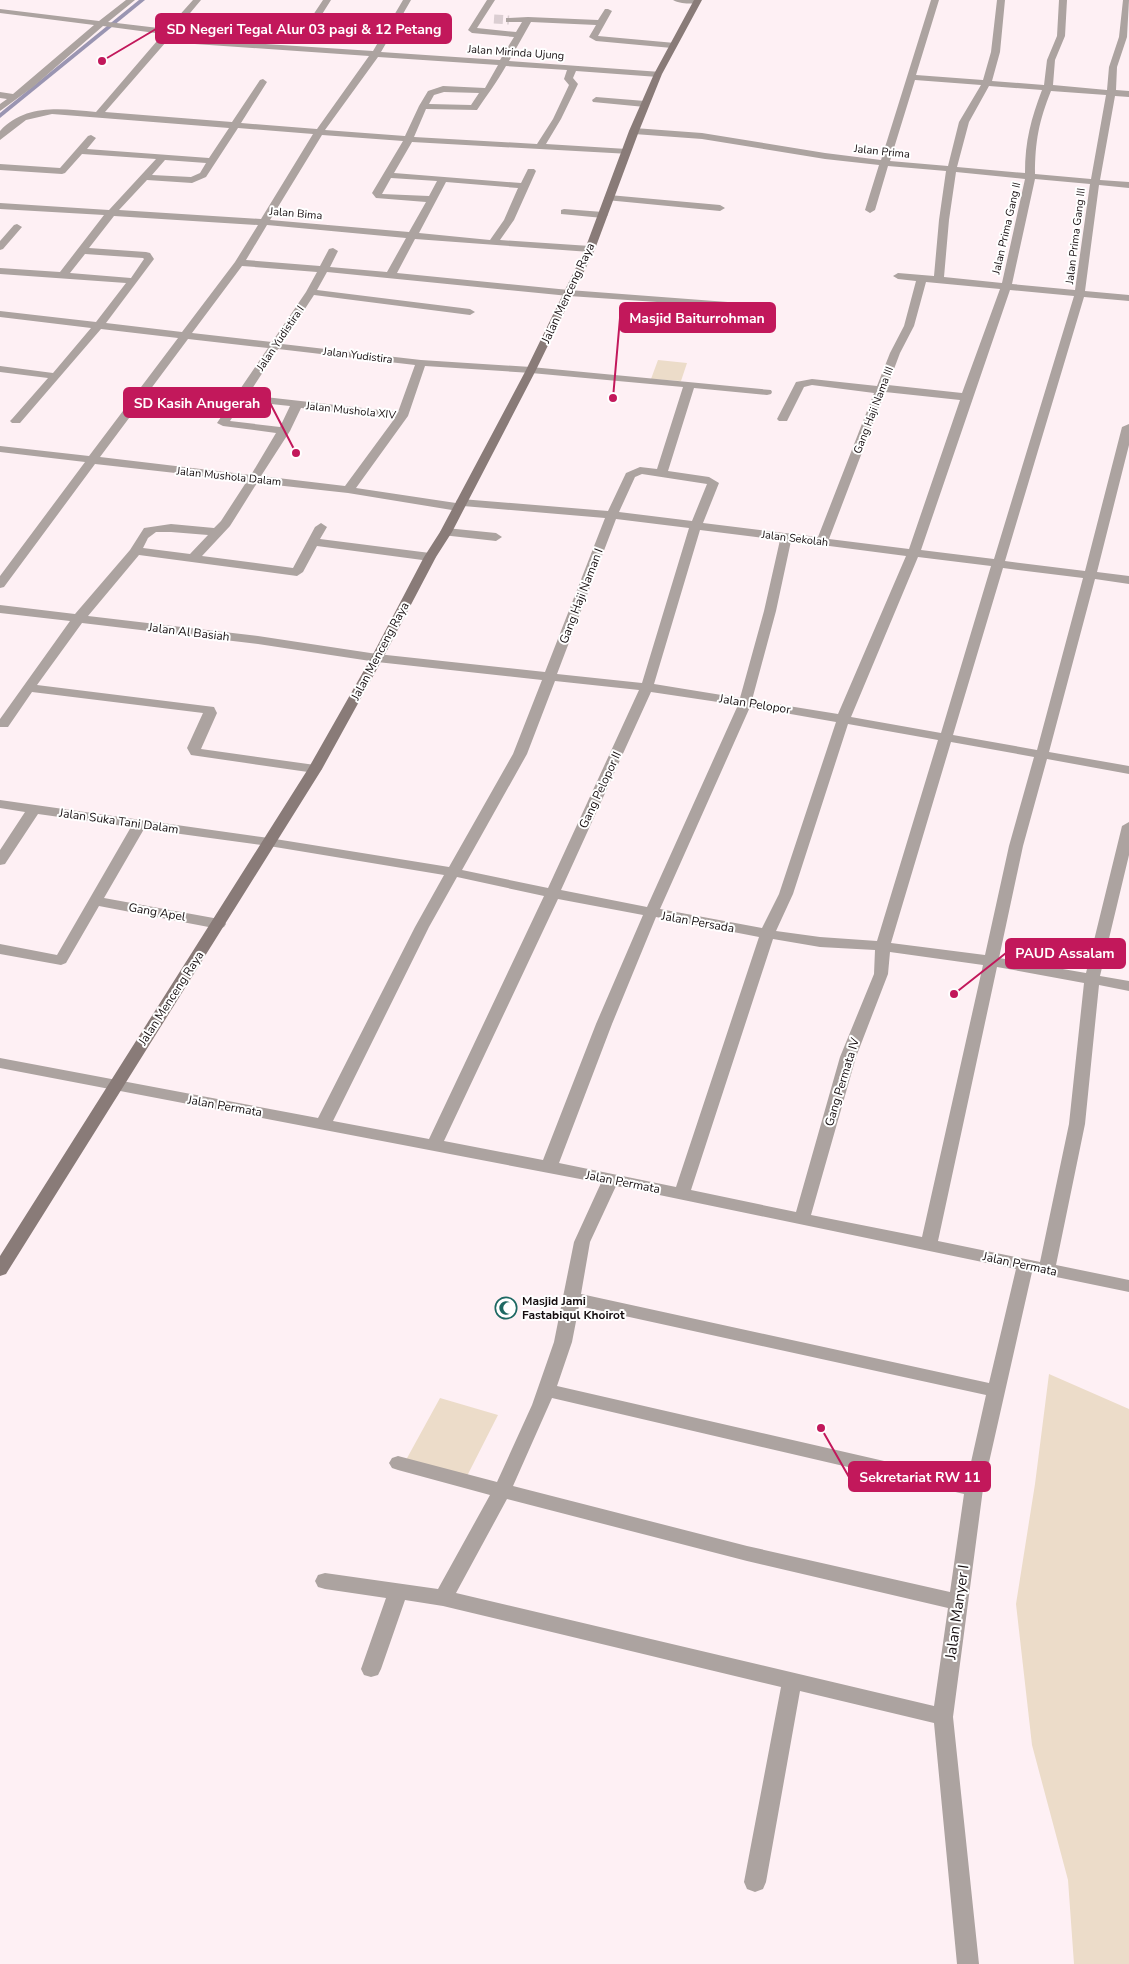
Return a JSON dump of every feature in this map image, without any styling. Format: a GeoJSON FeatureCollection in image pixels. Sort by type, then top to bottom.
{"type":"FeatureCollection","features":[{"type":"Feature","properties":{"kind":"street"},"geometry":{"type":"LineString","coordinates":[[131,0],[15,97],[6,109],[30,113],[52,111],[99,114],[408,139],[627,152]]}},
{"type":"Feature","properties":{"kind":"street"},"geometry":{"type":"LineString","coordinates":[[99,114],[197,0]]}},
{"type":"Feature","properties":{"kind":"street"},"geometry":{"type":"LineString","coordinates":[[313,21],[327,0]]}},
{"type":"Feature","properties":{"kind":"street"},"geometry":{"type":"LineString","coordinates":[[0,584],[239,263],[319,132],[376,53],[407,0]]}},
{"type":"Feature","properties":{"kind":"street"},"geometry":{"type":"LineString","coordinates":[[491,0],[482,18],[472,30],[519,35]]}},
{"type":"Feature","properties":{"kind":"street"},"geometry":{"type":"LineString","coordinates":[[677,0],[697,1]]}},
{"type":"Feature","properties":{"kind":"street"},"geometry":{"type":"LineString","coordinates":[[870,210],[935,0]]}},
{"type":"Feature","properties":{"kind":"street"},"geometry":{"type":"LineString","coordinates":[[939,280],[942,225],[952,169],[965,121],[987,82],[994,58],[1001,0]]}},
{"type":"Feature","properties":{"kind":"street","name":"Jalan Prima Gang II"},"geometry":{"type":"LineString","coordinates":[[682,1194],[767,934],[786,894],[843,719],[914,552],[966,397],[1006,286],[1030,183],[1030,146],[1037,115],[1048,87],[1051,60],[1061,36],[1063,0]]}},
{"type":"Feature","properties":{"kind":"street","name":"Jalan Prima Gang III"},"geometry":{"type":"LineString","coordinates":[[998,564],[1080,294],[1095,182],[1114,67],[1123,37],[1127,0]]}},
{"type":"Feature","properties":{"kind":"street","name":"Jalan Menceng Raya"},"geometry":{"type":"LineString","coordinates":[[0,1270],[315,769],[378,658],[430,557],[446,532],[459,504],[532,370],[590,249],[634,131],[658,74],[697,1]]}},
{"type":"Feature","properties":{"kind":"street"},"geometry":{"type":"LineString","coordinates":[[0,11],[169,32]]}},
{"type":"Feature","properties":{"kind":"street"},"geometry":{"type":"LineString","coordinates":[[608,11],[593,37],[672,45]]}},
{"type":"Feature","properties":{"kind":"street"},"geometry":{"type":"LineString","coordinates":[[245,44],[266,19],[355,24]]}},
{"type":"Feature","properties":{"kind":"street"},"geometry":{"type":"LineString","coordinates":[[509,20],[528,19],[600,23]]}},
{"type":"Feature","properties":{"kind":"street"},"geometry":{"type":"LineString","coordinates":[[422,106],[474,108],[485,91],[488,90],[528,19]]}},
{"type":"Feature","properties":{"kind":"street","name":"Jalan Mirinda Ujung"},"geometry":{"type":"LineString","coordinates":[[163,39],[658,74]]}},
{"type":"Feature","properties":{"kind":"street"},"geometry":{"type":"LineString","coordinates":[[540,147],[557,119],[574,84],[568,79],[573,67]]}},
{"type":"Feature","properties":{"kind":"street"},"geometry":{"type":"LineString","coordinates":[[912,77],[1129,94]]}},
{"type":"Feature","properties":{"kind":"street"},"geometry":{"type":"LineString","coordinates":[[146,177],[192,180],[203,175],[234,124],[263,82]]}},
{"type":"Feature","properties":{"kind":"street"},"geometry":{"type":"LineString","coordinates":[[432,199],[378,195],[408,139],[422,106],[431,93],[437,90],[485,91]]}},
{"type":"Feature","properties":{"kind":"street"},"geometry":{"type":"LineString","coordinates":[[0,95],[15,97]]}},
{"type":"Feature","properties":{"kind":"street"},"geometry":{"type":"LineString","coordinates":[[596,100],[645,104]]}},
{"type":"Feature","properties":{"kind":"street"},"geometry":{"type":"LineString","coordinates":[[0,137],[13,122],[30,113]]}},
{"type":"Feature","properties":{"kind":"street","name":"Jalan Prima"},"geometry":{"type":"LineString","coordinates":[[634,131],[702,136],[826,156],[884,163],[1129,184]]}},
{"type":"Feature","properties":{"kind":"street"},"geometry":{"type":"LineString","coordinates":[[0,167],[62,171],[91,138]]}},
{"type":"Feature","properties":{"kind":"street"},"geometry":{"type":"LineString","coordinates":[[82,150],[213,161]]}},
{"type":"Feature","properties":{"kind":"street"},"geometry":{"type":"LineString","coordinates":[[63,276],[84,251],[111,213],[164,156]]}},
{"type":"Feature","properties":{"kind":"street"},"geometry":{"type":"LineString","coordinates":[[493,243],[509,220],[531,171]]}},
{"type":"Feature","properties":{"kind":"street"},"geometry":{"type":"LineString","coordinates":[[390,174],[524,186]]}},
{"type":"Feature","properties":{"kind":"street"},"geometry":{"type":"LineString","coordinates":[[391,275],[443,179]]}},
{"type":"Feature","properties":{"kind":"street"},"geometry":{"type":"LineString","coordinates":[[609,198],[720,208]]}},
{"type":"Feature","properties":{"kind":"street","name":"Jalan Bima"},"geometry":{"type":"LineString","coordinates":[[0,206],[263,222],[493,243],[590,249]]}},
{"type":"Feature","properties":{"kind":"street"},"geometry":{"type":"LineString","coordinates":[[564,212],[603,215]]}},
{"type":"Feature","properties":{"kind":"street"},"geometry":{"type":"LineString","coordinates":[[1,244],[17,227]]}},
{"type":"Feature","properties":{"kind":"street"},"geometry":{"type":"LineString","coordinates":[[16,421],[134,281],[149,257],[84,251]]}},
{"type":"Feature","properties":{"kind":"street","name":"Jalan Yudistira I"},"geometry":{"type":"LineString","coordinates":[[284,431],[223,423],[311,292],[333,251]]}},
{"type":"Feature","properties":{"kind":"street"},"geometry":{"type":"LineString","coordinates":[[239,263],[324,269],[361,285],[470,312]]}},
{"type":"Feature","properties":{"kind":"street"},"geometry":{"type":"LineString","coordinates":[[0,271],[134,281]]}},
{"type":"Feature","properties":{"kind":"street"},"geometry":{"type":"LineString","coordinates":[[311,292],[361,285],[391,275],[569,293],[741,306]]}},
{"type":"Feature","properties":{"kind":"street"},"geometry":{"type":"LineString","coordinates":[[898,276],[1129,298]]}},
{"type":"Feature","properties":{"kind":"street","name":"Gang Haji Nama III"},"geometry":{"type":"LineString","coordinates":[[822,542],[895,353],[908,330],[922,278]]}},
{"type":"Feature","properties":{"kind":"street"},"geometry":{"type":"LineString","coordinates":[[0,314],[185,334]]}},
{"type":"Feature","properties":{"kind":"street","name":"Jalan Yudistira"},"geometry":{"type":"LineString","coordinates":[[185,334],[422,363],[532,370],[767,392]]}},
{"type":"Feature","properties":{"kind":"street"},"geometry":{"type":"LineString","coordinates":[[348,490],[402,416],[422,363]]}},
{"type":"Feature","properties":{"kind":"street"},"geometry":{"type":"LineString","coordinates":[[0,369],[55,376]]}},
{"type":"Feature","properties":{"kind":"street"},"geometry":{"type":"LineString","coordinates":[[783,419],[800,384],[812,382],[966,397]]}},
{"type":"Feature","properties":{"kind":"street"},"geometry":{"type":"LineString","coordinates":[[662,472],[690,384]]}},
{"type":"Feature","properties":{"kind":"street"},"geometry":{"type":"LineString","coordinates":[[240,397],[298,404]]}},
{"type":"Feature","properties":{"kind":"street","name":"Jalan Mushola XIV"},"geometry":{"type":"LineString","coordinates":[[192,559],[215,532],[226,523],[284,431],[298,404],[402,416]]}},
{"type":"Feature","properties":{"kind":"street"},"geometry":{"type":"LineString","coordinates":[[929,1244],[1016,846],[1067,666],[1128,427]]}},
{"type":"Feature","properties":{"kind":"street","name":"Jalan Mushola Dalam"},"geometry":{"type":"LineString","coordinates":[[0,449],[459,504]]}},
{"type":"Feature","properties":{"kind":"street","name":"Gang Haji Naman I"},"geometry":{"type":"LineString","coordinates":[[323,1124],[422,927],[520,754],[612,515],[631,473],[640,470],[662,472]]}},
{"type":"Feature","properties":{"kind":"street","name":"Gang Pelopor II"},"geometry":{"type":"LineString","coordinates":[[434,1145],[646,687],[667,629],[683,563],[712,482],[706,479],[662,472]]}},
{"type":"Feature","properties":{"kind":"street","name":"Jalan Sekolah"},"geometry":{"type":"LineString","coordinates":[[459,504],[612,515],[1129,580]]}},
{"type":"Feature","properties":{"kind":"street"},"geometry":{"type":"LineString","coordinates":[[136,551],[297,572],[321,527]]}},
{"type":"Feature","properties":{"kind":"street"},"geometry":{"type":"LineString","coordinates":[[3,724],[79,618],[136,551],[144,535],[153,530],[163,528],[215,532]]}},
{"type":"Feature","properties":{"kind":"street"},"geometry":{"type":"LineString","coordinates":[[446,532],[496,537]]}},
{"type":"Feature","properties":{"kind":"street"},"geometry":{"type":"LineString","coordinates":[[549,1167],[604,1024],[651,913],[745,703],[770,611],[786,538]]}},
{"type":"Feature","properties":{"kind":"street"},"geometry":{"type":"LineString","coordinates":[[313,542],[430,557]]}},
{"type":"Feature","properties":{"kind":"street","name":"Gang Permata IV"},"geometry":{"type":"LineString","coordinates":[[802,1218],[848,1057],[881,974],[883,946],[998,564]]}},
{"type":"Feature","properties":{"kind":"street","name":"Jalan Al Basiah"},"geometry":{"type":"LineString","coordinates":[[0,609],[258,640],[378,658]]}},
{"type":"Feature","properties":{"kind":"street","name":"Jalan Pelopor"},"geometry":{"type":"LineString","coordinates":[[378,658],[646,687],[843,719],[1129,770]]}},
{"type":"Feature","properties":{"kind":"street"},"geometry":{"type":"LineString","coordinates":[[28,688],[209,710],[210,713],[194,748],[196,752],[315,769]]}},
{"type":"Feature","properties":{"kind":"street","name":"Jalan Suka Tani Dalam"},"geometry":{"type":"LineString","coordinates":[[0,804],[269,842]]}},
{"type":"Feature","properties":{"kind":"street"},"geometry":{"type":"LineString","coordinates":[[0,861],[34,809]]}},
{"type":"Feature","properties":{"kind":"street"},"geometry":{"type":"LineString","coordinates":[[0,949],[60,960],[140,824]]}},
{"type":"Feature","properties":{"kind":"street"},"geometry":{"type":"LineString","coordinates":[[1047,1269],[1077,1124],[1092,979],[1129,826]]}},
{"type":"Feature","properties":{"kind":"street","name":"Jalan Persada"},"geometry":{"type":"LineString","coordinates":[[269,842],[452,872],[651,913],[767,934],[820,942],[883,946],[991,962],[1129,986]]}},
{"type":"Feature","properties":{"kind":"street","name":"Gang Apel"},"geometry":{"type":"LineString","coordinates":[[94,901],[219,924]]}},
{"type":"Feature","properties":{"kind":"street","name":"Jalan Permata"},"geometry":{"type":"LineString","coordinates":[[0,1063],[549,1167],[1129,1286]]}},
{"type":"Feature","properties":{"kind":"street"},"geometry":{"type":"LineString","coordinates":[[443,1598],[502,1491],[546,1390],[563,1342],[582,1242],[611,1180]]}},
{"type":"Feature","properties":{"kind":"street","name":"Jalan Manyer I"},"geometry":{"type":"LineString","coordinates":[[968,1964],[943,1717],[974,1489],[1025,1265]]}},
{"type":"Feature","properties":{"kind":"street"},"geometry":{"type":"LineString","coordinates":[[572,1298],[997,1391]]}},
{"type":"Feature","properties":{"kind":"street"},"geometry":{"type":"LineString","coordinates":[[546,1390],[974,1489]]}},
{"type":"Feature","properties":{"kind":"street"},"geometry":{"type":"LineString","coordinates":[[398,1463],[829,1574],[959,1602]]}},
{"type":"Feature","properties":{"kind":"street"},"geometry":{"type":"LineString","coordinates":[[326,1581],[443,1598],[943,1717]]}},
{"type":"Feature","properties":{"kind":"street"},"geometry":{"type":"LineString","coordinates":[[371,1668],[398,1592]]}},
{"type":"Feature","properties":{"kind":"street"},"geometry":{"type":"LineString","coordinates":[[755,1882],[792,1682]]}},
{"type":"Feature","properties":{"kind":"shaded area"},"geometry":{"type":"Polygon","coordinates":[[[658,360],[687,363],[681,381],[651,379],[658,360]]]}},
{"type":"Feature","properties":{"kind":"shaded area"},"geometry":{"type":"Polygon","coordinates":[[[1049,1374],[1129,1409],[1129,1964],[1074,1964],[1068,1880],[1032,1745],[1016,1604],[1035,1484],[1049,1374]]]}},
{"type":"Feature","properties":{"kind":"shaded area"},"geometry":{"type":"Polygon","coordinates":[[[440,1398],[498,1415],[466,1478],[406,1460],[440,1398]]]}},
{"type":"Feature","properties":{"kind":"waterway"},"geometry":{"type":"LineString","coordinates":[[0,116],[142,0]]}},
{"type":"Feature","properties":{"kind":"tunnel"},"geometry":{"type":"LineString","coordinates":[[494,19],[509,20]]}},
{"type":"Feature","properties":{"kind":"place","name":"SD Negeri Tegal Alur 03 pagi & 12 Petang"},"geometry":{"type":"Point","coordinates":[102,61]}},
{"type":"Feature","properties":{"kind":"place","name":"Masjid Baiturrohman"},"geometry":{"type":"Point","coordinates":[613,398]}},
{"type":"Feature","properties":{"kind":"place","name":"SD Kasih Anugerah"},"geometry":{"type":"Point","coordinates":[296,453]}},
{"type":"Feature","properties":{"kind":"place","name":"PAUD Assalam"},"geometry":{"type":"Point","coordinates":[954,994]}},
{"type":"Feature","properties":{"kind":"place","name":"Masjid Jami Fastabiqul Khoirot"},"geometry":{"type":"Point","coordinates":[506,1308]}},
{"type":"Feature","properties":{"kind":"place","name":"Sekretariat RW 11"},"geometry":{"type":"Point","coordinates":[821,1428]}}]}
